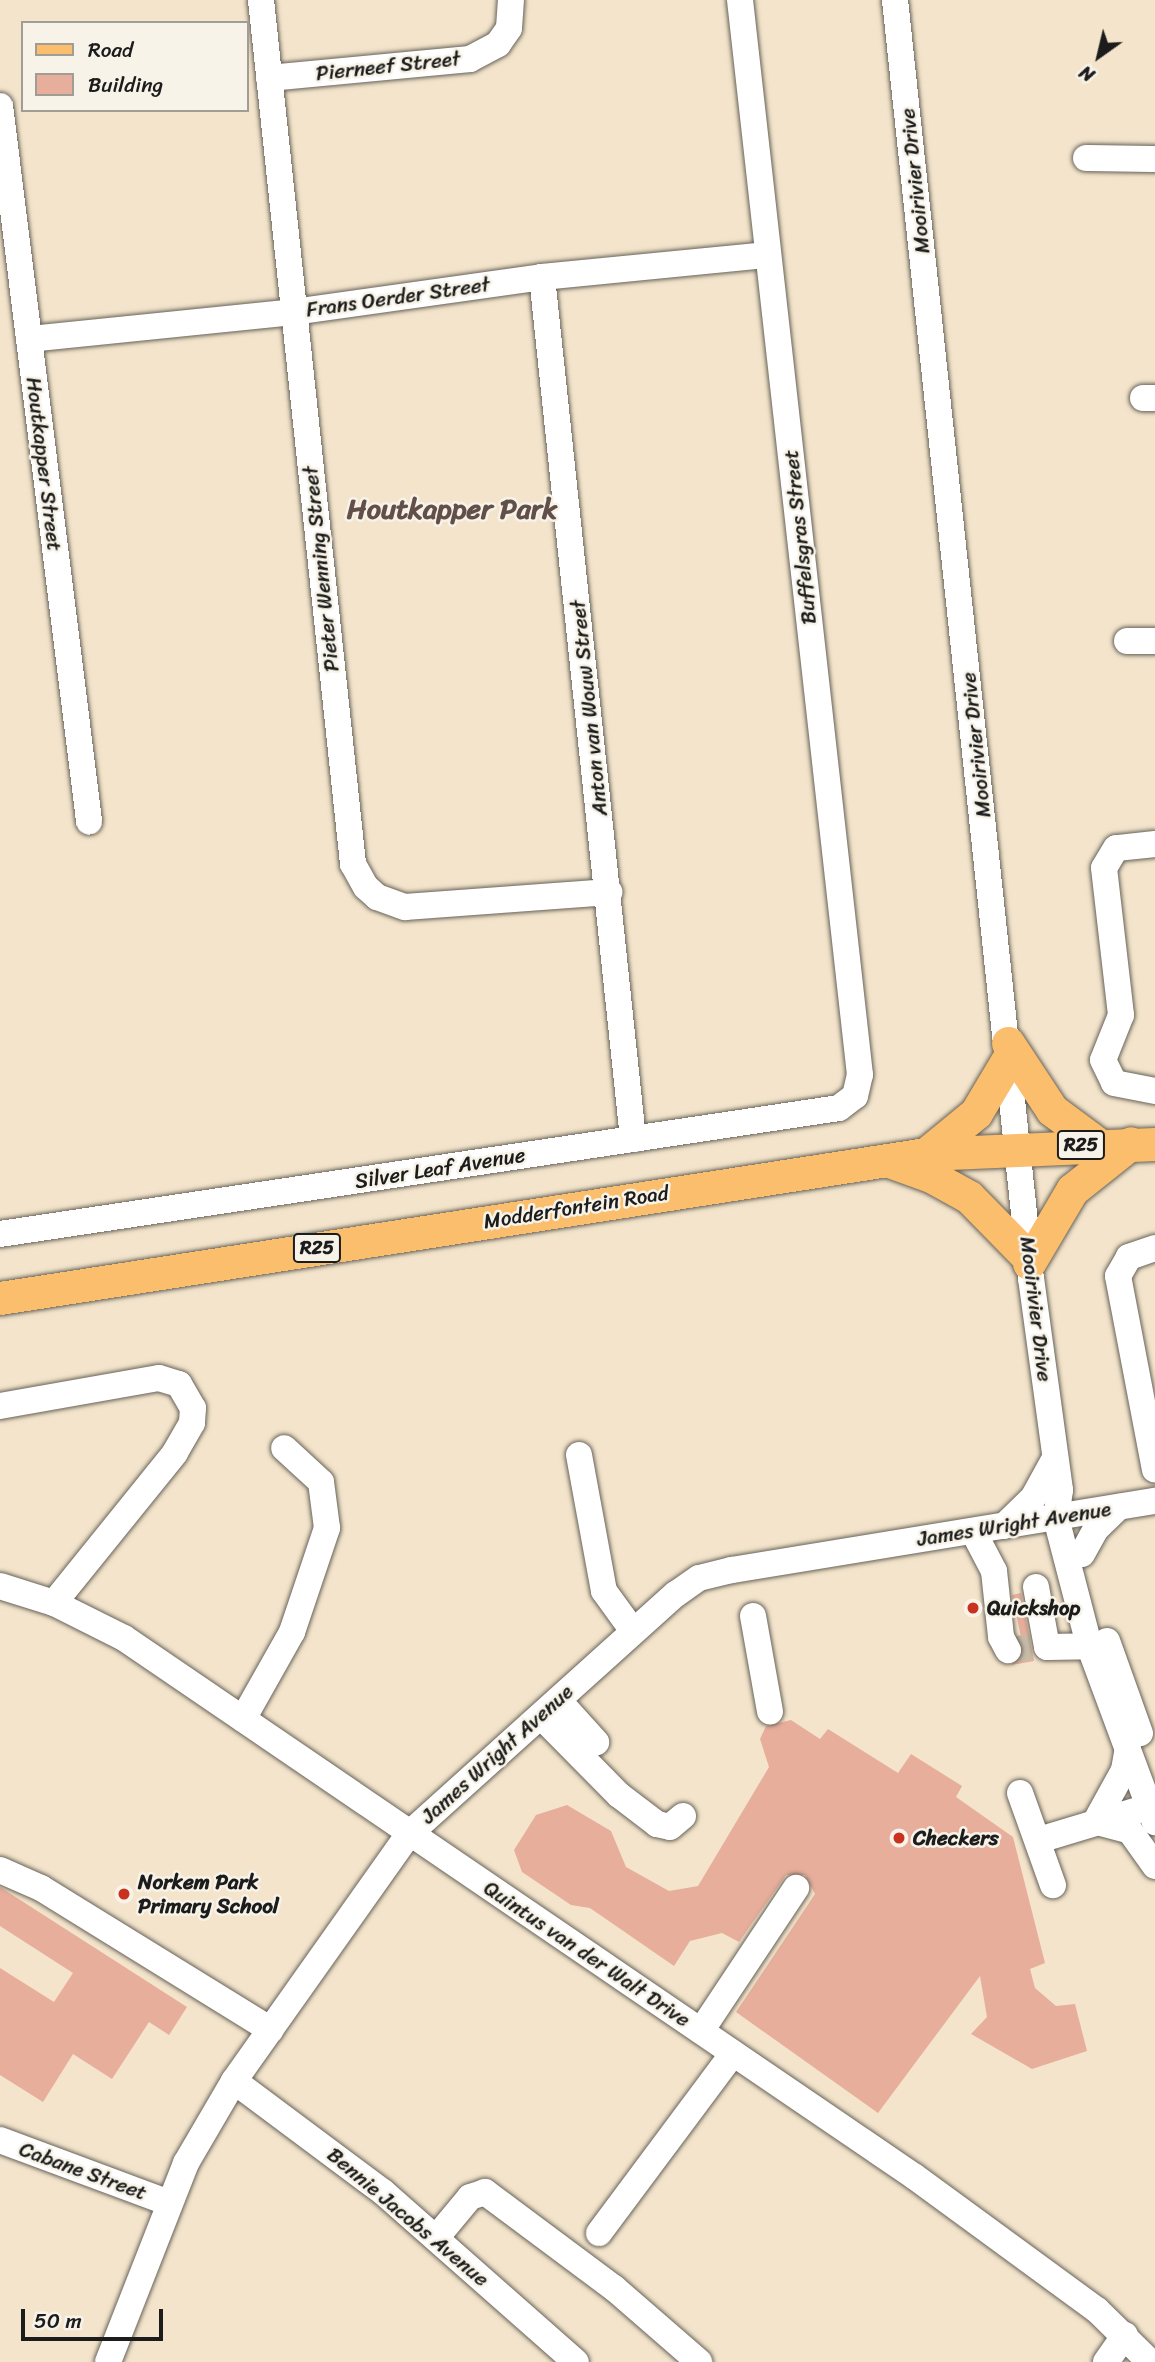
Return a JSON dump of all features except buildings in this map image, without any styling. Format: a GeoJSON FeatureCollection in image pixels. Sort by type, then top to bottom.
{"type":"FeatureCollection","features":[{"type":"Feature","properties":{"kind":"main road"},"geometry":{"type":"LineString","coordinates":[[926,1154],[976,1113],[1009,1049],[1052,1110],[1098,1144]]}},
{"type":"Feature","properties":{"kind":"main road"},"geometry":{"type":"LineString","coordinates":[[886,1160],[931,1176],[969,1197],[1029,1261],[1073,1190],[1143,1144]]}},
{"type":"Feature","properties":{"kind":"main road","name":"Modderfontein Road"},"geometry":{"type":"LineString","coordinates":[[0,1297],[926,1154],[1017,1147],[1143,1144]]}},
{"type":"Feature","properties":{"kind":"street","name":"Pieter Wenning Street"},"geometry":{"type":"LineString","coordinates":[[261,0],[351,850],[358,877],[377,897],[422,908],[609,892]]}},
{"type":"Feature","properties":{"kind":"street","name":"Pierneef Street"},"geometry":{"type":"LineString","coordinates":[[269,78],[470,59],[498,44],[509,28],[511,0]]}},
{"type":"Feature","properties":{"kind":"street","name":"Buffelsgras Street"},"geometry":{"type":"LineString","coordinates":[[740,0],[860,1075]]}},
{"type":"Feature","properties":{"kind":"street","name":"Mooirivier Drive"},"geometry":{"type":"LineString","coordinates":[[895,0],[1009,1049],[1029,1261],[1055,1458],[1077,1570],[1099,1646],[1155,1773]]}},
{"type":"Feature","properties":{"kind":"street","name":"Houtkapper Street"},"geometry":{"type":"LineString","coordinates":[[0,106],[89,821]]}},
{"type":"Feature","properties":{"kind":"street"},"geometry":{"type":"LineString","coordinates":[[1086,158],[1155,159]]}},
{"type":"Feature","properties":{"kind":"street","name":"Frans Oerder Street"},"geometry":{"type":"LineString","coordinates":[[29,339],[293,312],[542,277],[768,255]]}},
{"type":"Feature","properties":{"kind":"street","name":"Anton van Wouw Street"},"geometry":{"type":"LineString","coordinates":[[542,277],[633,1139]]}},
{"type":"Feature","properties":{"kind":"street"},"geometry":{"type":"LineString","coordinates":[[1127,641],[1155,641]]}},
{"type":"Feature","properties":{"kind":"street"},"geometry":{"type":"LineString","coordinates":[[1155,844],[1116,848],[1107,860],[1104,877],[1121,1015],[1103,1060],[1114,1083],[1155,1091]]}},
{"type":"Feature","properties":{"kind":"street","name":"Silver Leaf Avenue"},"geometry":{"type":"LineString","coordinates":[[0,1234],[839,1108],[855,1096],[860,1075]]}},
{"type":"Feature","properties":{"kind":"street"},"geometry":{"type":"LineString","coordinates":[[1155,1248],[1129,1257],[1118,1276],[1150,1408],[1155,1470]]}},
{"type":"Feature","properties":{"kind":"street"},"geometry":{"type":"LineString","coordinates":[[0,1406],[159,1378],[179,1384],[193,1408],[192,1423],[175,1452],[54,1602]]}},
{"type":"Feature","properties":{"kind":"street"},"geometry":{"type":"LineString","coordinates":[[243,1719],[292,1632],[327,1528],[321,1482],[284,1448]]}},
{"type":"Feature","properties":{"kind":"street"},"geometry":{"type":"LineString","coordinates":[[579,1455],[604,1591],[633,1631]]}},
{"type":"Feature","properties":{"kind":"street"},"geometry":{"type":"LineString","coordinates":[[1055,1458],[1033,1499],[1011,1525],[1051,1544],[1077,1570]]}},
{"type":"Feature","properties":{"kind":"street","name":"James Wright Avenue"},"geometry":{"type":"LineString","coordinates":[[108,2362],[167,2202],[234,2081],[409,1834],[633,1631],[699,1578],[1155,1501]]}},
{"type":"Feature","properties":{"kind":"street"},"geometry":{"type":"LineString","coordinates":[[997,1593],[1035,1587],[1077,1570],[1096,1529],[1119,1507]]}},
{"type":"Feature","properties":{"kind":"street"},"geometry":{"type":"LineString","coordinates":[[973,1531],[994,1571],[1001,1637],[1029,1648],[1099,1646]]}},
{"type":"Feature","properties":{"kind":"street","name":"Quintus van der Walt Drive"},"geometry":{"type":"LineString","coordinates":[[0,1586],[54,1602],[124,1638],[1036,2263],[1125,2335],[1150,2362]]}},
{"type":"Feature","properties":{"kind":"street"},"geometry":{"type":"LineString","coordinates":[[1029,1648],[1035,1587]]}},
{"type":"Feature","properties":{"kind":"street"},"geometry":{"type":"LineString","coordinates":[[753,1616],[770,1711]]}},
{"type":"Feature","properties":{"kind":"street"},"geometry":{"type":"LineString","coordinates":[[549,1708],[657,1824],[670,1827],[683,1816]]}},
{"type":"Feature","properties":{"kind":"street","name":"Mooirivier Drive"},"geometry":{"type":"LineString","coordinates":[[1142,1741],[1153,1811]]}},
{"type":"Feature","properties":{"kind":"street"},"geometry":{"type":"LineString","coordinates":[[1094,1820],[1142,1741]]}},
{"type":"Feature","properties":{"kind":"street"},"geometry":{"type":"LineString","coordinates":[[1020,1793],[1053,1885]]}},
{"type":"Feature","properties":{"kind":"street"},"geometry":{"type":"LineString","coordinates":[[1039,1840],[1094,1820],[1153,1811]]}},
{"type":"Feature","properties":{"kind":"street"},"geometry":{"type":"LineString","coordinates":[[1094,1820],[1130,1831],[1155,1866]]}},
{"type":"Feature","properties":{"kind":"street"},"geometry":{"type":"LineString","coordinates":[[0,1870],[41,1888],[271,2030]]}},
{"type":"Feature","properties":{"kind":"street"},"geometry":{"type":"LineString","coordinates":[[701,2031],[796,1888]]}},
{"type":"Feature","properties":{"kind":"street"},"geometry":{"type":"LineString","coordinates":[[599,2233],[733,2053]]}},
{"type":"Feature","properties":{"kind":"street","name":"Bennie Jacobs Avenue"},"geometry":{"type":"LineString","coordinates":[[234,2081],[383,2192],[576,2362]]}},
{"type":"Feature","properties":{"kind":"street","name":"Cabane Street"},"geometry":{"type":"LineString","coordinates":[[0,2140],[167,2202]]}},
{"type":"Feature","properties":{"kind":"street"},"geometry":{"type":"LineString","coordinates":[[436,2238],[470,2197],[485,2192],[614,2288],[699,2362]]}},
{"type":"Feature","properties":{"kind":"street"},"geometry":{"type":"LineString","coordinates":[[1106,2362],[1125,2335]]}},
{"type":"Feature","properties":{"kind":"tunnel"},"geometry":{"type":"LineString","coordinates":[[1008,1650],[1031,1647]]}},
{"type":"Feature","properties":{"kind":"place","name":"Quickshop"},"geometry":{"type":"Point","coordinates":[973,1608]}},
{"type":"Feature","properties":{"kind":"place","name":"Checkers"},"geometry":{"type":"Point","coordinates":[899,1838]}},
{"type":"Feature","properties":{"kind":"place","name":"Norkem Park Primary School"},"geometry":{"type":"Point","coordinates":[124,1894]}},
{"type":"Feature","properties":{"kind":"district","name":"Houtkapper Park"},"geometry":{"type":"Point","coordinates":[452,509]}}]}
